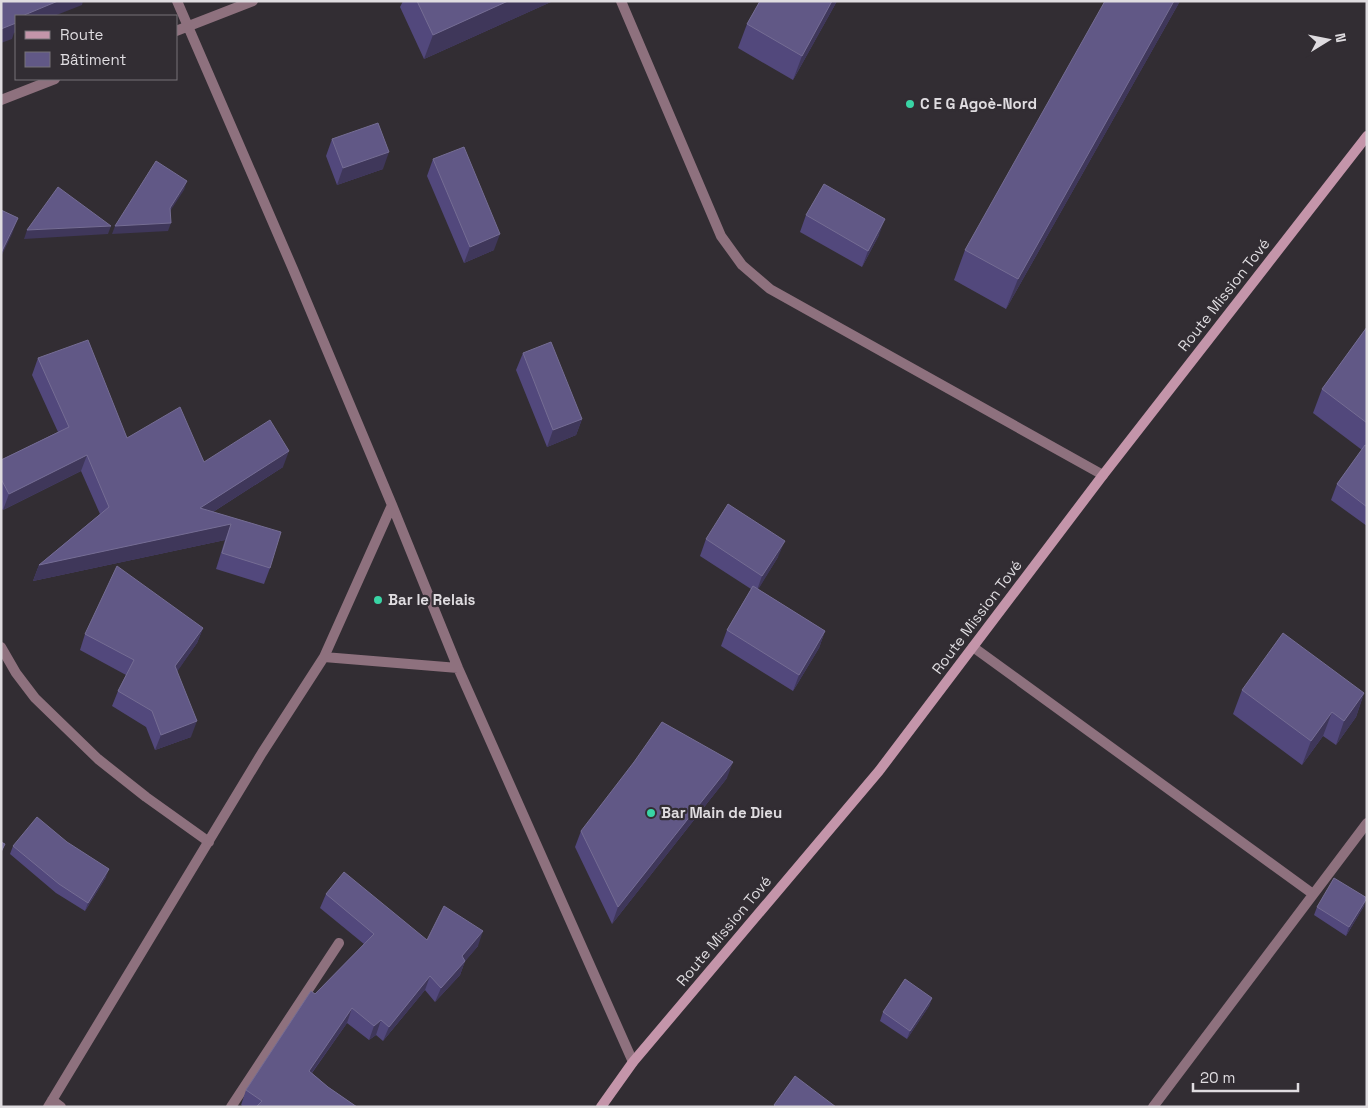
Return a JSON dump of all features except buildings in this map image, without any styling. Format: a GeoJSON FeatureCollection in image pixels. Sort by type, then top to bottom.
{"type":"FeatureCollection","features":[{"type":"Feature","properties":{"kind":"street"},"geometry":{"type":"LineString","coordinates":[[177,1],[293,269],[458,668],[633,1062]]}},
{"type":"Feature","properties":{"kind":"street"},"geometry":{"type":"LineString","coordinates":[[178,30],[253,1]]}},
{"type":"Feature","properties":{"kind":"street"},"geometry":{"type":"LineString","coordinates":[[621,1],[721,236],[742,265],[770,289],[1103,475]]}},
{"type":"Feature","properties":{"kind":"street"},"geometry":{"type":"LineString","coordinates":[[1,100],[52,80]]}},
{"type":"Feature","properties":{"kind":"street","name":"Route Mission Tové"},"geometry":{"type":"LineString","coordinates":[[601,1107],[633,1062],[879,770],[1103,475],[1367,136]]}},
{"type":"Feature","properties":{"kind":"street"},"geometry":{"type":"LineString","coordinates":[[61,1107],[50,1104],[262,754],[324,656],[392,505]]}},
{"type":"Feature","properties":{"kind":"street"},"geometry":{"type":"LineString","coordinates":[[1,647],[16,673],[35,698],[98,759],[209,842]]}},
{"type":"Feature","properties":{"kind":"street"},"geometry":{"type":"LineString","coordinates":[[973,647],[1313,894]]}},
{"type":"Feature","properties":{"kind":"street"},"geometry":{"type":"LineString","coordinates":[[324,656],[458,668]]}},
{"type":"Feature","properties":{"kind":"street"},"geometry":{"type":"LineString","coordinates":[[1153,1107],[1367,823]]}},
{"type":"Feature","properties":{"kind":"street"},"geometry":{"type":"LineString","coordinates":[[231,1107],[339,943]]}},
{"type":"Feature","properties":{"kind":"place","name":"C E G Agoè-Nord"},"geometry":{"type":"Point","coordinates":[910,104]}},
{"type":"Feature","properties":{"kind":"place","name":"Bar le Relais"},"geometry":{"type":"Point","coordinates":[378,600]}},
{"type":"Feature","properties":{"kind":"place","name":"Bar Main de Dieu"},"geometry":{"type":"Point","coordinates":[651,813]}}]}
